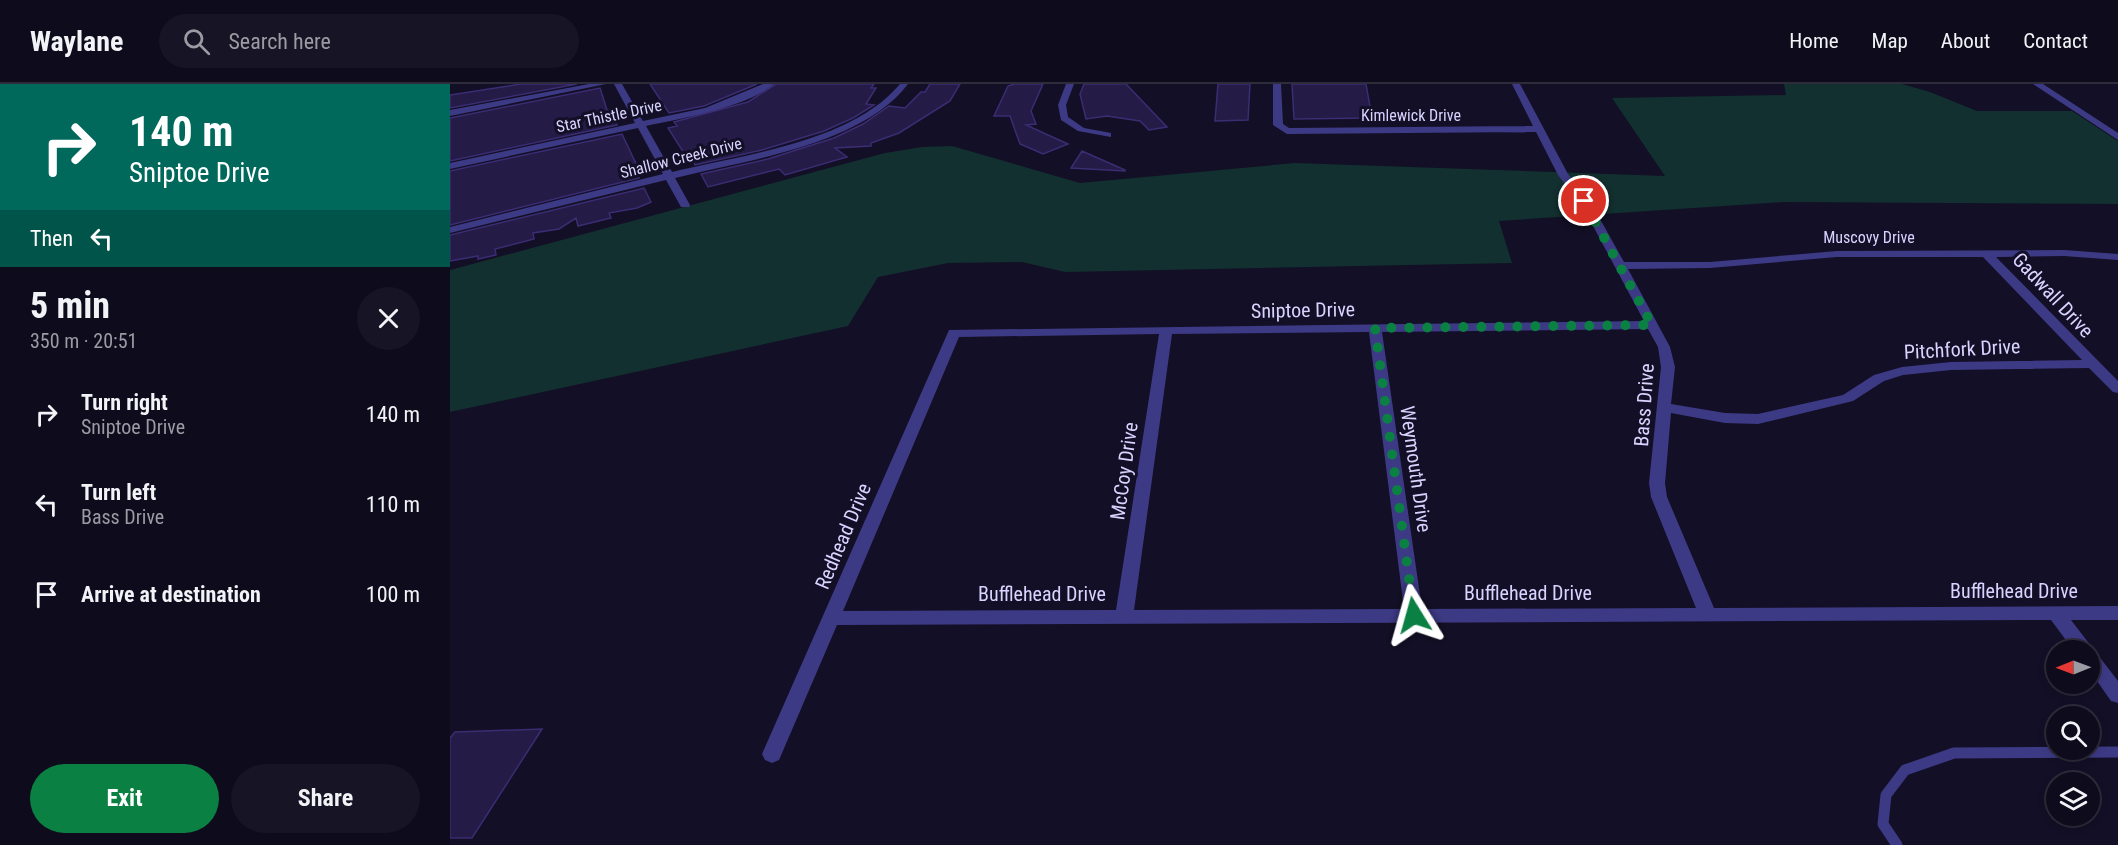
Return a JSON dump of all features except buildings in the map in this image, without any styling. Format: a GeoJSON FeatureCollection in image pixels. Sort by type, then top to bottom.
{"type":"FeatureCollection","features":[{"type":"Feature","properties":{"kind":"street"},"geometry":{"type":"LineString","coordinates":[[450,113],[602,84]]}},
{"type":"Feature","properties":{"kind":"street"},"geometry":{"type":"LineString","coordinates":[[618,84],[685,206]]}},
{"type":"Feature","properties":{"kind":"street","name":"Star Thistle Drive"},"geometry":{"type":"LineString","coordinates":[[450,166],[724,105],[770,84]]}},
{"type":"Feature","properties":{"kind":"street","name":"Shallow Creek Drive"},"geometry":{"type":"LineString","coordinates":[[450,230],[803,143],[830,134],[875,113],[890,102],[904,84]]}},
{"type":"Feature","properties":{"kind":"street"},"geometry":{"type":"LineString","coordinates":[[1070,84],[1063,103],[1064,117],[1075,126],[1108,135]]}},
{"type":"Feature","properties":{"kind":"street","name":"Kimlewick Drive"},"geometry":{"type":"LineString","coordinates":[[1277,84],[1278,125],[1283,129],[1540,129]]}},
{"type":"Feature","properties":{"kind":"street","name":"Bass Drive"},"geometry":{"type":"LineString","coordinates":[[1516,84],[1563,175],[1587,205],[1667,356],[1665,407],[1657,483],[1659,497],[1708,615]]}},
{"type":"Feature","properties":{"kind":"street"},"geometry":{"type":"LineString","coordinates":[[2037,84],[2118,137]]}},
{"type":"Feature","properties":{"kind":"street","name":"Muscovy Drive"},"geometry":{"type":"LineString","coordinates":[[1620,266],[1710,265],[1813,254],[2064,253],[2118,257]]}},
{"type":"Feature","properties":{"kind":"street","name":"Gadwall Drive"},"geometry":{"type":"LineString","coordinates":[[1986,254],[2029,295],[2118,389]]}},
{"type":"Feature","properties":{"kind":"street","name":"Sniptoe Drive"},"geometry":{"type":"LineString","coordinates":[[954,333],[1652,325]]}},
{"type":"Feature","properties":{"kind":"street","name":"Weymouth Drive"},"geometry":{"type":"LineString","coordinates":[[1375,328],[1414,615]]}},
{"type":"Feature","properties":{"kind":"street","name":"McCoy Drive"},"geometry":{"type":"LineString","coordinates":[[1124,616],[1166,331]]}},
{"type":"Feature","properties":{"kind":"street","name":"Redhead Drive"},"geometry":{"type":"LineString","coordinates":[[772,754],[954,333]]}},
{"type":"Feature","properties":{"kind":"street","name":"Pitchfork Drive"},"geometry":{"type":"LineString","coordinates":[[1665,407],[1725,418],[1758,418],[1833,403],[1848,398],[1879,378],[1902,371],[1951,366],[2092,364]]}},
{"type":"Feature","properties":{"kind":"street","name":"Bufflehead Drive"},"geometry":{"type":"LineString","coordinates":[[830,618],[2118,613]]}},
{"type":"Feature","properties":{"kind":"street"},"geometry":{"type":"LineString","coordinates":[[2056,614],[2076,640]]}},
{"type":"Feature","properties":{"kind":"street"},"geometry":{"type":"LineString","coordinates":[[2100,671],[2118,695]]}},
{"type":"Feature","properties":{"kind":"lane"},"geometry":{"type":"LineString","coordinates":[[1897,845],[1883,824],[1886,795],[1905,770],[1954,753],[2118,752]]}},
{"type":"Feature","properties":{"kind":"green space"},"geometry":{"type":"Polygon","coordinates":[[[1784,84],[1902,84],[1930,92],[1977,111],[2072,111],[2118,141],[2118,204],[1784,202],[1499,221],[1512,263],[1065,272],[1022,262],[948,263],[878,277],[848,326],[450,412],[450,270],[885,153],[922,147],[952,146],[1080,183],[1295,163],[1665,176],[1612,98],[1786,95],[1784,84]]]}},
{"type":"Feature","properties":{"kind":"route"},"geometry":{"type":"LineString","coordinates":[[1414,615],[1375,328],[1652,325],[1584,201]]}}]}
